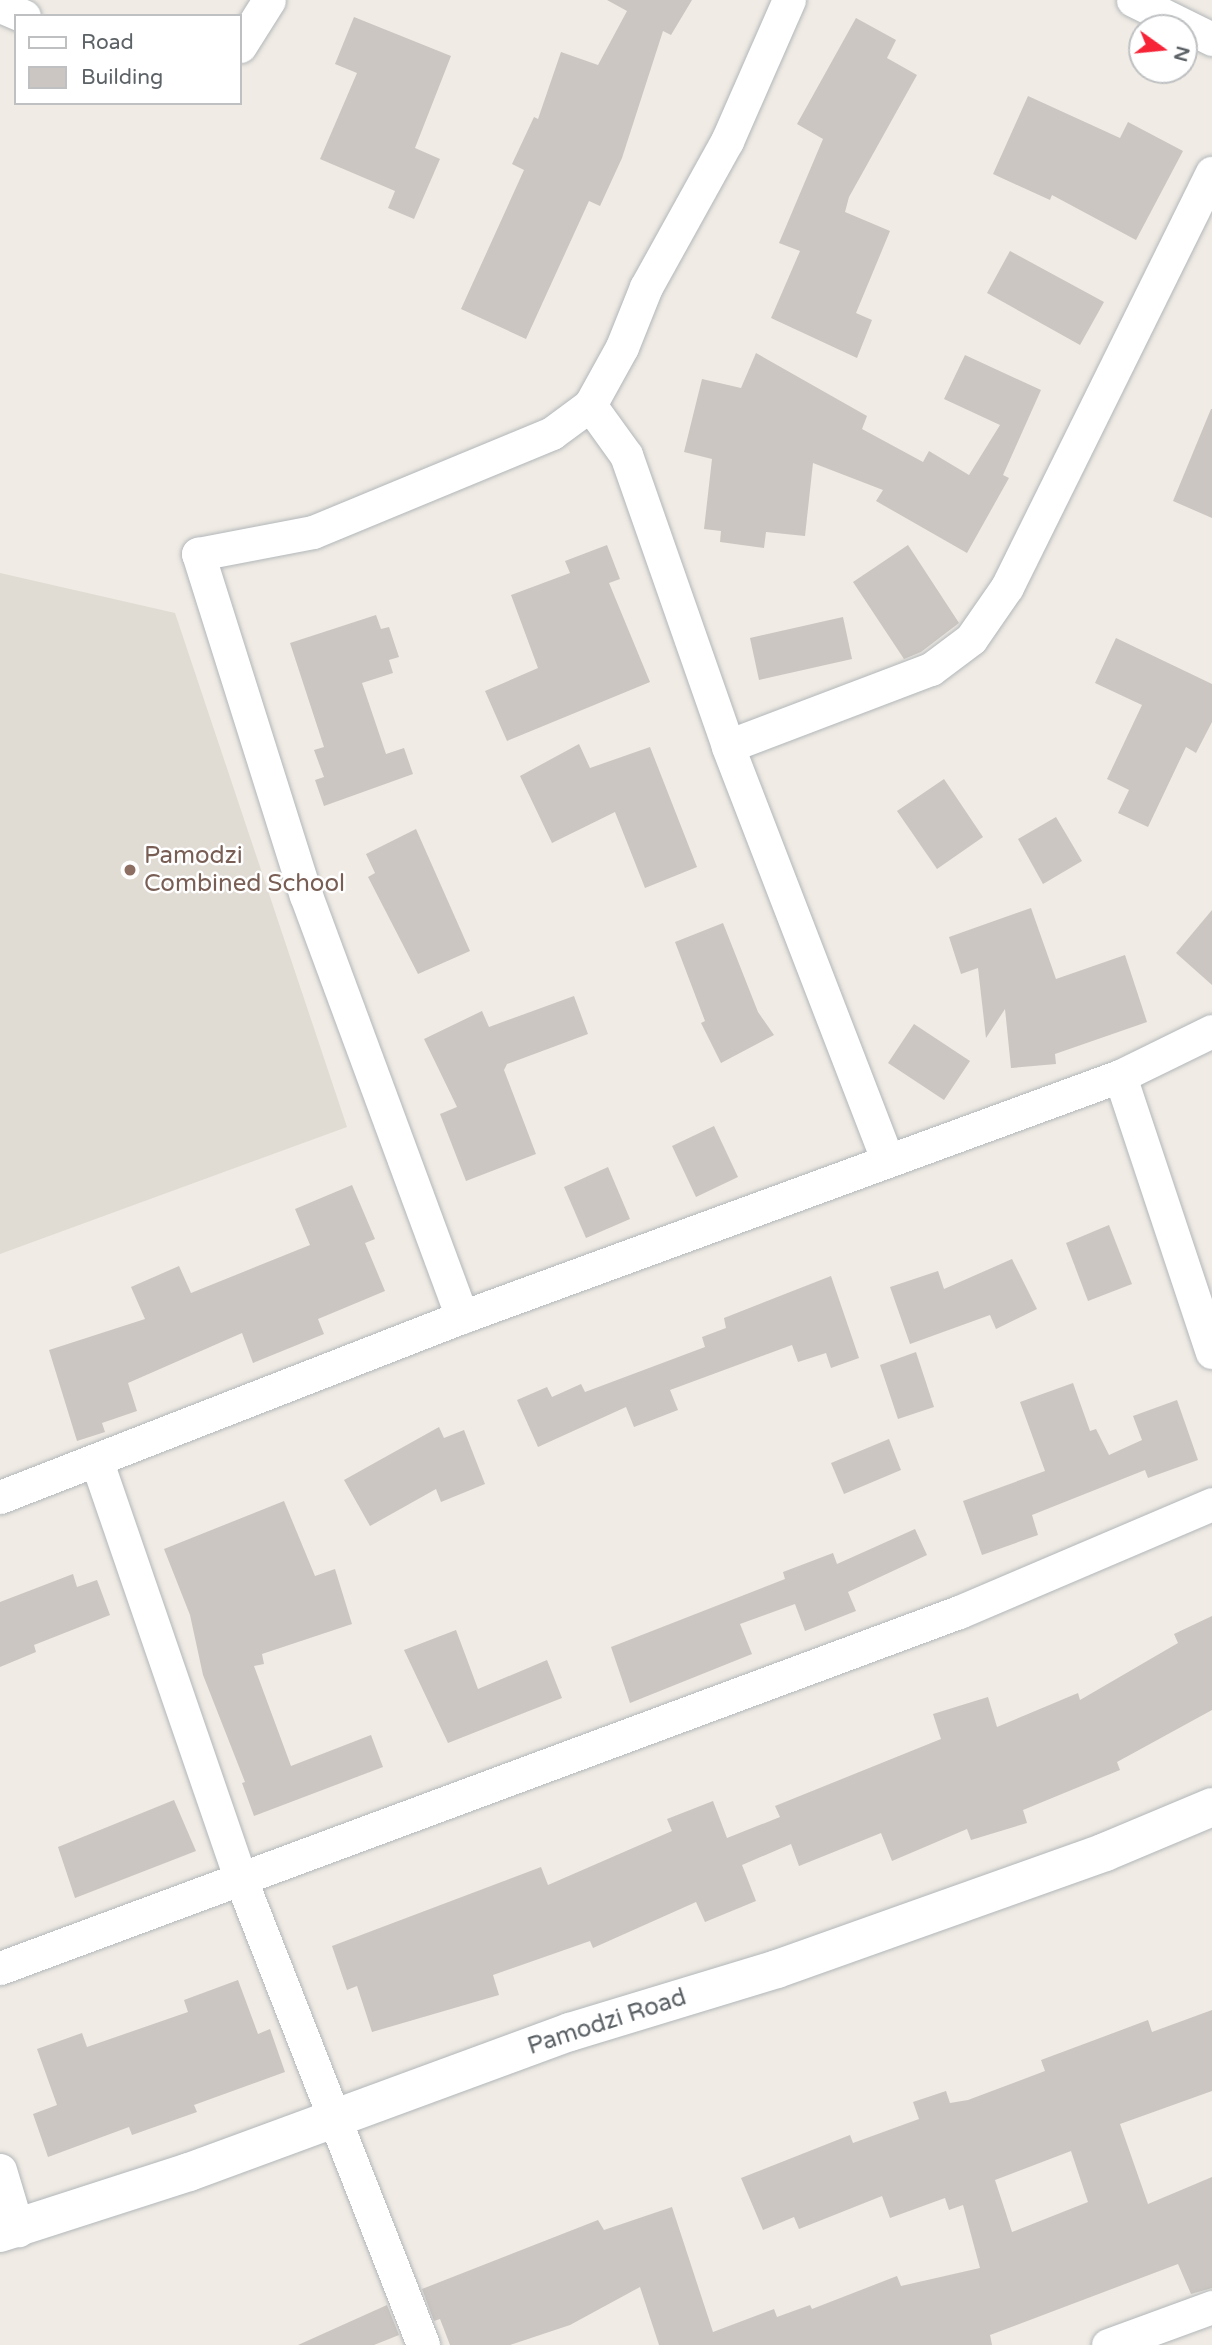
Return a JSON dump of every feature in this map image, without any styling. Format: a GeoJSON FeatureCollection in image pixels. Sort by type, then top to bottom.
{"type":"FeatureCollection","features":[{"type":"Feature","properties":{"kind":"street"},"geometry":{"type":"LineString","coordinates":[[242,43],[269,0]]}},
{"type":"Feature","properties":{"kind":"street"},"geometry":{"type":"LineString","coordinates":[[462,1317],[306,896],[198,554],[313,532],[552,433],[590,405],[622,347],[646,287],[727,141],[789,0]]}},
{"type":"Feature","properties":{"kind":"street"},"geometry":{"type":"LineString","coordinates":[[1133,0],[1212,39]]}},
{"type":"Feature","properties":{"kind":"street"},"geometry":{"type":"LineString","coordinates":[[0,6],[19,14]]}},
{"type":"Feature","properties":{"kind":"street"},"geometry":{"type":"LineString","coordinates":[[728,746],[930,669],[971,639],[1007,587],[1212,173]]}},
{"type":"Feature","properties":{"kind":"street"},"geometry":{"type":"LineString","coordinates":[[590,405],[626,455],[728,746],[887,1159]]}},
{"type":"Feature","properties":{"kind":"street"},"geometry":{"type":"LineString","coordinates":[[0,1497],[97,1462],[462,1317],[887,1159],[1120,1076],[1212,1031]]}},
{"type":"Feature","properties":{"kind":"street"},"geometry":{"type":"LineString","coordinates":[[1120,1076],[1212,1352]]}},
{"type":"Feature","properties":{"kind":"street"},"geometry":{"type":"LineString","coordinates":[[97,1462],[241,1880],[423,2345]]}},
{"type":"Feature","properties":{"kind":"street"},"geometry":{"type":"LineString","coordinates":[[0,1968],[241,1880],[578,1750],[958,1612],[1212,1504]]}},
{"type":"Feature","properties":{"kind":"street","name":"Pamodzi Road"},"geometry":{"type":"LineString","coordinates":[[9,2232],[570,2032],[803,1959],[1105,1852],[1212,1807]]}},
{"type":"Feature","properties":{"kind":"street"},"geometry":{"type":"LineString","coordinates":[[0,2170],[9,2232]]}},
{"type":"Feature","properties":{"kind":"street"},"geometry":{"type":"LineString","coordinates":[[1108,2345],[1212,2307]]}},
{"type":"Feature","properties":{"kind":"shaded area","name":"Pamodzi Combined School"},"geometry":{"type":"Polygon","coordinates":[[[0,573],[175,613],[347,1127],[0,1254],[0,573]]]}},
{"type":"Feature","properties":{"kind":"building"},"geometry":{"type":"Polygon","coordinates":[[[607,0],[692,0],[671,35],[663,31],[622,158],[600,206],[589,201],[526,339],[461,309],[524,170],[512,164],[534,117],[538,119],[561,52],[598,65],[627,11],[607,0]]]}},
{"type":"Feature","properties":{"kind":"building"},"geometry":{"type":"Polygon","coordinates":[[[354,17],[451,56],[415,148],[440,159],[414,219],[388,208],[395,191],[320,159],[357,73],[335,64],[354,17]]]}},
{"type":"Feature","properties":{"kind":"building"},"geometry":{"type":"Polygon","coordinates":[[[856,18],[896,40],[887,58],[917,75],[849,197],[845,212],[890,231],[856,313],[872,320],[857,358],[771,318],[800,251],[779,243],[823,139],[797,124],[856,18]]]}},
{"type":"Feature","properties":{"kind":"building"},"geometry":{"type":"Polygon","coordinates":[[[1028,96],[1120,138],[1128,122],[1183,151],[1136,240],[1052,195],[1050,200],[993,174],[1028,96]]]}},
{"type":"Feature","properties":{"kind":"building"},"geometry":{"type":"Polygon","coordinates":[[[1010,251],[1104,302],[1080,345],[987,293],[1010,251]]]}},
{"type":"Feature","properties":{"kind":"building"},"geometry":{"type":"Polygon","coordinates":[[[756,353],[867,416],[862,429],[923,462],[929,451],[969,475],[1000,425],[944,399],[965,355],[1041,390],[1003,475],[1009,478],[967,553],[876,501],[883,490],[813,463],[805,536],[766,532],[764,548],[720,542],[721,531],[704,529],[712,459],[684,452],[702,379],[741,388],[756,353]]]}},
{"type":"Feature","properties":{"kind":"building"},"geometry":{"type":"Polygon","coordinates":[[[1212,409],[1212,518],[1173,501],[1212,409]]]}},
{"type":"Feature","properties":{"kind":"building"},"geometry":{"type":"Polygon","coordinates":[[[607,545],[620,579],[609,583],[650,682],[507,741],[485,691],[538,668],[511,595],[570,573],[565,561],[607,545]]]}},
{"type":"Feature","properties":{"kind":"building"},"geometry":{"type":"Polygon","coordinates":[[[908,545],[959,623],[921,652],[904,659],[853,582],[908,545]]]}},
{"type":"Feature","properties":{"kind":"building"},"geometry":{"type":"Polygon","coordinates":[[[376,615],[381,629],[389,627],[399,657],[389,660],[393,673],[362,683],[386,754],[404,748],[413,774],[324,806],[315,780],[324,777],[314,750],[324,747],[290,643],[376,615]]]}},
{"type":"Feature","properties":{"kind":"building"},"geometry":{"type":"Polygon","coordinates":[[[843,617],[852,659],[759,680],[750,638],[843,617]]]}},
{"type":"Feature","properties":{"kind":"building"},"geometry":{"type":"Polygon","coordinates":[[[1116,638],[1212,684],[1212,722],[1196,753],[1186,747],[1148,827],[1118,813],[1129,790],[1107,779],[1142,705],[1095,683],[1116,638]]]}},
{"type":"Feature","properties":{"kind":"building"},"geometry":{"type":"Polygon","coordinates":[[[579,744],[590,768],[650,747],[697,867],[645,888],[615,812],[552,843],[520,776],[579,744]]]}},
{"type":"Feature","properties":{"kind":"building"},"geometry":{"type":"Polygon","coordinates":[[[944,779],[983,837],[937,869],[897,811],[944,779]]]}},
{"type":"Feature","properties":{"kind":"building"},"geometry":{"type":"Polygon","coordinates":[[[1056,817],[1082,861],[1043,884],[1018,839],[1056,817]]]}},
{"type":"Feature","properties":{"kind":"building"},"geometry":{"type":"Polygon","coordinates":[[[416,829],[470,951],[418,974],[368,877],[375,873],[366,854],[416,829]]]}},
{"type":"Feature","properties":{"kind":"building"},"geometry":{"type":"Polygon","coordinates":[[[1031,908],[1056,979],[1125,955],[1147,1022],[1055,1054],[1056,1064],[1011,1068],[1005,1009],[986,1038],[978,968],[961,974],[949,937],[1031,908]]]}},
{"type":"Feature","properties":{"kind":"building"},"geometry":{"type":"Polygon","coordinates":[[[1212,910],[1212,985],[1176,953],[1212,910]]]}},
{"type":"Feature","properties":{"kind":"building"},"geometry":{"type":"Polygon","coordinates":[[[723,923],[758,1012],[774,1035],[721,1063],[701,1023],[705,1021],[675,942],[723,923]]]}},
{"type":"Feature","properties":{"kind":"building"},"geometry":{"type":"Polygon","coordinates":[[[574,996],[588,1034],[507,1064],[504,1070],[536,1154],[466,1181],[440,1114],[457,1107],[424,1039],[482,1011],[489,1027],[574,996]]]}},
{"type":"Feature","properties":{"kind":"building"},"geometry":{"type":"Polygon","coordinates":[[[914,1024],[970,1061],[944,1100],[888,1063],[914,1024]]]}},
{"type":"Feature","properties":{"kind":"building"},"geometry":{"type":"Polygon","coordinates":[[[714,1126],[738,1177],[696,1197],[672,1146],[714,1126]]]}},
{"type":"Feature","properties":{"kind":"building"},"geometry":{"type":"Polygon","coordinates":[[[608,1167],[630,1219],[586,1238],[564,1187],[608,1167]]]}},
{"type":"Feature","properties":{"kind":"building"},"geometry":{"type":"Polygon","coordinates":[[[352,1185],[375,1239],[365,1243],[385,1291],[318,1319],[324,1334],[253,1363],[242,1333],[128,1383],[137,1411],[102,1423],[105,1432],[77,1441],[49,1350],[145,1319],[131,1287],[179,1266],[191,1293],[310,1245],[295,1209],[352,1185]]]}},
{"type":"Feature","properties":{"kind":"building"},"geometry":{"type":"Polygon","coordinates":[[[1109,1225],[1132,1284],[1088,1301],[1066,1243],[1109,1225]]]}},
{"type":"Feature","properties":{"kind":"building"},"geometry":{"type":"Polygon","coordinates":[[[1012,1259],[1037,1309],[996,1329],[990,1315],[910,1344],[890,1287],[938,1271],[944,1289],[1012,1259]]]}},
{"type":"Feature","properties":{"kind":"building"},"geometry":{"type":"Polygon","coordinates":[[[831,1276],[859,1358],[831,1368],[826,1353],[798,1362],[792,1345],[670,1390],[678,1410],[634,1427],[626,1407],[538,1447],[517,1400],[547,1387],[552,1397],[581,1384],[585,1392],[705,1347],[702,1337],[726,1328],[724,1318],[831,1276]]]}},
{"type":"Feature","properties":{"kind":"building"},"geometry":{"type":"Polygon","coordinates":[[[916,1352],[934,1407],[898,1419],[880,1365],[916,1352]]]}},
{"type":"Feature","properties":{"kind":"building"},"geometry":{"type":"Polygon","coordinates":[[[1073,1383],[1090,1431],[1096,1429],[1109,1455],[1142,1440],[1133,1416],[1177,1400],[1198,1460],[1148,1478],[1145,1470],[1032,1515],[1038,1535],[982,1555],[963,1501],[1045,1471],[1020,1402],[1073,1383]]]}},
{"type":"Feature","properties":{"kind":"building"},"geometry":{"type":"Polygon","coordinates":[[[439,1427],[444,1438],[464,1430],[485,1484],[441,1502],[436,1489],[370,1526],[344,1480],[439,1427]]]}},
{"type":"Feature","properties":{"kind":"building"},"geometry":{"type":"Polygon","coordinates":[[[889,1439],[901,1470],[844,1494],[831,1463],[889,1439]]]}},
{"type":"Feature","properties":{"kind":"building"},"geometry":{"type":"Polygon","coordinates":[[[284,1501],[315,1576],[335,1569],[352,1624],[262,1654],[264,1664],[254,1666],[291,1766],[371,1735],[383,1767],[254,1816],[242,1783],[245,1782],[203,1675],[190,1615],[164,1549],[284,1501]]]}},
{"type":"Feature","properties":{"kind":"building"},"geometry":{"type":"Polygon","coordinates":[[[915,1529],[927,1555],[848,1592],[856,1611],[805,1631],[795,1604],[740,1624],[752,1654],[630,1703],[611,1647],[785,1579],[783,1572],[833,1553],[837,1564],[915,1529]]]}},
{"type":"Feature","properties":{"kind":"building"},"geometry":{"type":"Polygon","coordinates":[[[73,1574],[77,1587],[97,1580],[110,1615],[34,1645],[36,1652],[0,1667],[0,1602],[73,1574]]]}},
{"type":"Feature","properties":{"kind":"building"},"geometry":{"type":"Polygon","coordinates":[[[1212,1616],[1212,1710],[1117,1762],[1120,1770],[1023,1810],[1027,1823],[971,1840],[967,1829],[892,1861],[881,1833],[799,1866],[791,1844],[742,1865],[756,1901],[705,1922],[696,1902],[593,1948],[590,1941],[493,1975],[499,1995],[372,2032],[357,1986],[347,1990],[332,1946],[541,1867],[548,1885],[672,1831],[667,1819],[713,1801],[727,1838],[780,1817],[775,1806],[941,1739],[933,1714],[988,1697],[997,1727],[1078,1693],[1080,1700],[1178,1643],[1174,1634],[1212,1616]]]}},
{"type":"Feature","properties":{"kind":"building"},"geometry":{"type":"Polygon","coordinates":[[[456,1630],[478,1689],[547,1660],[562,1698],[448,1743],[404,1650],[456,1630]]]}},
{"type":"Feature","properties":{"kind":"building"},"geometry":{"type":"Polygon","coordinates":[[[174,1800],[196,1851],[75,1898],[58,1847],[174,1800]]]}},
{"type":"Feature","properties":{"kind":"building"},"geometry":{"type":"Polygon","coordinates":[[[238,1980],[258,2034],[270,2029],[285,2072],[194,2105],[197,2112],[132,2135],[129,2127],[48,2157],[33,2114],[57,2105],[37,2049],[82,2033],[87,2047],[188,2012],[184,2000],[238,1980]]]}},
{"type":"Feature","properties":{"kind":"building"},"geometry":{"type":"Polygon","coordinates":[[[1212,2010],[1212,2091],[1120,2124],[1148,2204],[1212,2177],[1212,2288],[1191,2294],[1178,2264],[990,2335],[992,2345],[659,2345],[640,2287],[570,2325],[510,2345],[450,2345],[440,2319],[434,2321],[422,2289],[598,2220],[604,2230],[672,2207],[713,2332],[774,2309],[777,2317],[810,2305],[812,2309],[897,2276],[901,2286],[980,2268],[963,2205],[949,2210],[945,2198],[890,2218],[882,2196],[799,2229],[794,2217],[763,2230],[741,2178],[850,2135],[853,2143],[919,2119],[913,2102],[946,2091],[950,2103],[968,2100],[1045,2071],[1041,2060],[1148,2020],[1152,2032],[1212,2010]],[[1071,2151],[995,2180],[1012,2232],[1088,2202],[1071,2151]]]}},
{"type":"Feature","properties":{"kind":"building"},"geometry":{"type":"Polygon","coordinates":[[[387,2305],[399,2335],[374,2345],[298,2345],[387,2305]]]}},
{"type":"Feature","properties":{"kind":"place","name":"Pamodzi Combined School"},"geometry":{"type":"Point","coordinates":[130,870]}}]}
